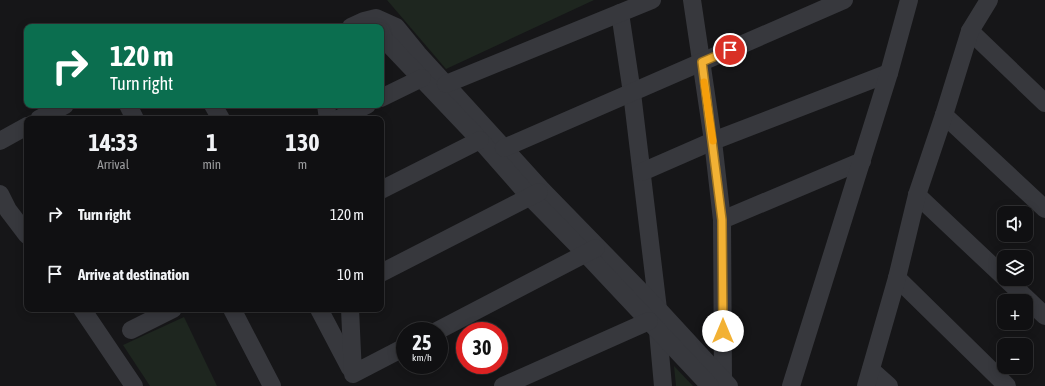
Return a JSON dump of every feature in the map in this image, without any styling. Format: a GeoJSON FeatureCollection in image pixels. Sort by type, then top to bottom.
{"type":"FeatureCollection","features":[{"type":"Feature","properties":{"kind":"street"},"geometry":{"type":"LineString","coordinates":[[446,84],[652,0]]}},
{"type":"Feature","properties":{"kind":"street"},"geometry":{"type":"LineString","coordinates":[[692,0],[713,141],[722,220],[721,384]]}},
{"type":"Feature","properties":{"kind":"street"},"geometry":{"type":"LineString","coordinates":[[504,148],[844,0]]}},
{"type":"Feature","properties":{"kind":"street"},"geometry":{"type":"LineString","coordinates":[[791,386],[889,74],[909,0]]}},
{"type":"Feature","properties":{"kind":"street"},"geometry":{"type":"LineString","coordinates":[[889,386],[869,378],[897,278],[917,195],[944,116],[970,31],[989,0]]}},
{"type":"Feature","properties":{"kind":"street"},"geometry":{"type":"LineString","coordinates":[[620,13],[642,172],[655,320],[663,386]]}},
{"type":"Feature","properties":{"kind":"street"},"geometry":{"type":"LineString","coordinates":[[358,24],[364,21],[375,24]]}},
{"type":"Feature","properties":{"kind":"street"},"geometry":{"type":"LineString","coordinates":[[384,26],[396,27],[418,54],[504,148],[536,194]]}},
{"type":"Feature","properties":{"kind":"street"},"geometry":{"type":"LineString","coordinates":[[970,31],[1045,103]]}},
{"type":"Feature","properties":{"kind":"street"},"geometry":{"type":"LineString","coordinates":[[384,39],[480,140],[536,194],[591,251],[655,320],[721,384]]}},
{"type":"Feature","properties":{"kind":"street"},"geometry":{"type":"LineString","coordinates":[[642,172],[713,141],[889,74]]}},
{"type":"Feature","properties":{"kind":"street"},"geometry":{"type":"LineString","coordinates":[[384,97],[422,78]]}},
{"type":"Feature","properties":{"kind":"street"},"geometry":{"type":"LineString","coordinates":[[45,116],[60,108]]}},
{"type":"Feature","properties":{"kind":"street"},"geometry":{"type":"LineString","coordinates":[[344,116],[361,108]]}},
{"type":"Feature","properties":{"kind":"street"},"geometry":{"type":"LineString","coordinates":[[944,116],[1045,209]]}},
{"type":"Feature","properties":{"kind":"street"},"geometry":{"type":"LineString","coordinates":[[0,140],[24,128]]}},
{"type":"Feature","properties":{"kind":"street"},"geometry":{"type":"LineString","coordinates":[[384,188],[480,140]]}},
{"type":"Feature","properties":{"kind":"street"},"geometry":{"type":"LineString","coordinates":[[722,220],[862,161]]}},
{"type":"Feature","properties":{"kind":"street"},"geometry":{"type":"LineString","coordinates":[[0,194],[4,210],[24,232]]}},
{"type":"Feature","properties":{"kind":"street"},"geometry":{"type":"LineString","coordinates":[[384,271],[536,194]]}},
{"type":"Feature","properties":{"kind":"street"},"geometry":{"type":"LineString","coordinates":[[917,195],[997,270]]}},
{"type":"Feature","properties":{"kind":"street"},"geometry":{"type":"LineString","coordinates":[[448,325],[591,251]]}},
{"type":"Feature","properties":{"kind":"street"},"geometry":{"type":"LineString","coordinates":[[897,278],[1007,386]]}},
{"type":"Feature","properties":{"kind":"street"},"geometry":{"type":"LineString","coordinates":[[1013,286],[1045,316]]}},
{"type":"Feature","properties":{"kind":"street"},"geometry":{"type":"LineString","coordinates":[[84,312],[134,386]]}},
{"type":"Feature","properties":{"kind":"street"},"geometry":{"type":"LineString","coordinates":[[234,312],[272,386]]}},
{"type":"Feature","properties":{"kind":"street"},"geometry":{"type":"LineString","coordinates":[[320,312],[354,380]]}},
{"type":"Feature","properties":{"kind":"street"},"geometry":{"type":"LineString","coordinates":[[350,312],[354,380]]}},
{"type":"Feature","properties":{"kind":"street"},"geometry":{"type":"LineString","coordinates":[[131,330],[149,314]]}},
{"type":"Feature","properties":{"kind":"street"},"geometry":{"type":"LineString","coordinates":[[503,386],[655,320]]}},
{"type":"Feature","properties":{"kind":"street"},"geometry":{"type":"LineString","coordinates":[[354,380],[396,353]]}},
{"type":"Feature","properties":{"kind":"shaded area"},"geometry":{"type":"Polygon","coordinates":[[[387,0],[594,0],[446,69],[387,0]]]}},
{"type":"Feature","properties":{"kind":"shaded area"},"geometry":{"type":"Polygon","coordinates":[[[184,317],[217,386],[150,386],[123,345],[184,317]]]}},
{"type":"Feature","properties":{"kind":"shaded area"},"geometry":{"type":"Polygon","coordinates":[[[674,366],[693,386],[676,386],[674,366]]]}},
{"type":"Feature","properties":{"kind":"slow traffic"},"geometry":{"type":"LineString","coordinates":[[704,82],[713,141]]}},
{"type":"Feature","properties":{"kind":"route"},"geometry":{"type":"LineString","coordinates":[[723,331],[722,220],[702,62],[730,50]]}}]}
